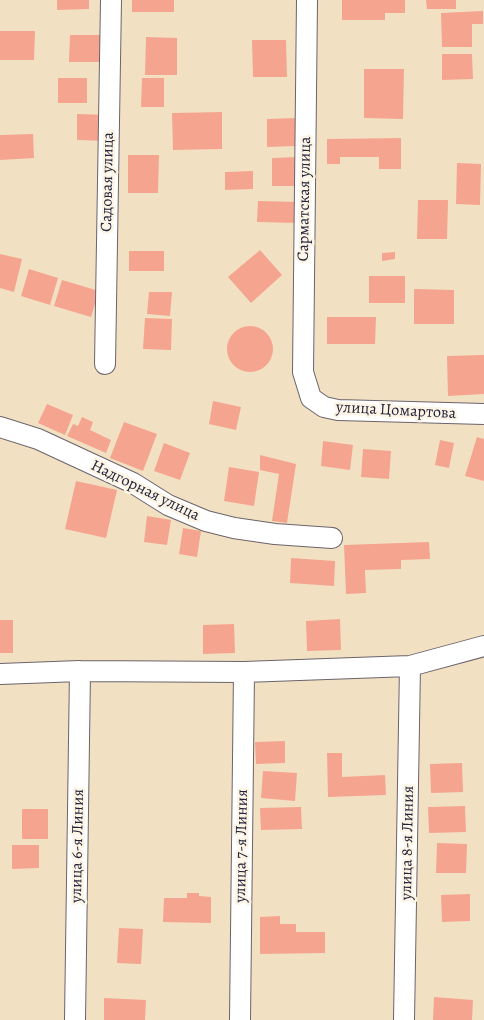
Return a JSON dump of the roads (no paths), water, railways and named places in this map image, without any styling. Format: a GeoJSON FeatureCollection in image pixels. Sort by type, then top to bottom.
{"type":"FeatureCollection","features":[{"type":"Feature","properties":{"kind":"street","name":"Садовая улица"},"geometry":{"type":"LineString","coordinates":[[105,364],[111,0]]}},
{"type":"Feature","properties":{"kind":"street","name":"Сарматская улица"},"geometry":{"type":"LineString","coordinates":[[307,0],[303,372],[311,398]]}},
{"type":"Feature","properties":{"kind":"street","name":"улица Цомартова"},"geometry":{"type":"LineString","coordinates":[[311,398],[324,407],[338,410],[484,414]]}},
{"type":"Feature","properties":{"kind":"street","name":"Надгорная улица"},"geometry":{"type":"LineString","coordinates":[[0,427],[38,439],[133,483],[168,505],[206,521],[275,534],[332,538]]}},
{"type":"Feature","properties":{"kind":"street"},"geometry":{"type":"LineString","coordinates":[[0,674],[80,671],[244,672],[410,666],[484,646]]}},
{"type":"Feature","properties":{"kind":"street","name":"улица 8-я Линия"},"geometry":{"type":"LineString","coordinates":[[404,1020],[410,666]]}},
{"type":"Feature","properties":{"kind":"street","name":"улица 6-я Линия"},"geometry":{"type":"LineString","coordinates":[[75,1020],[80,671]]}},
{"type":"Feature","properties":{"kind":"street","name":"улица 7-я Линия"},"geometry":{"type":"LineString","coordinates":[[240,1020],[244,672]]}}]}
